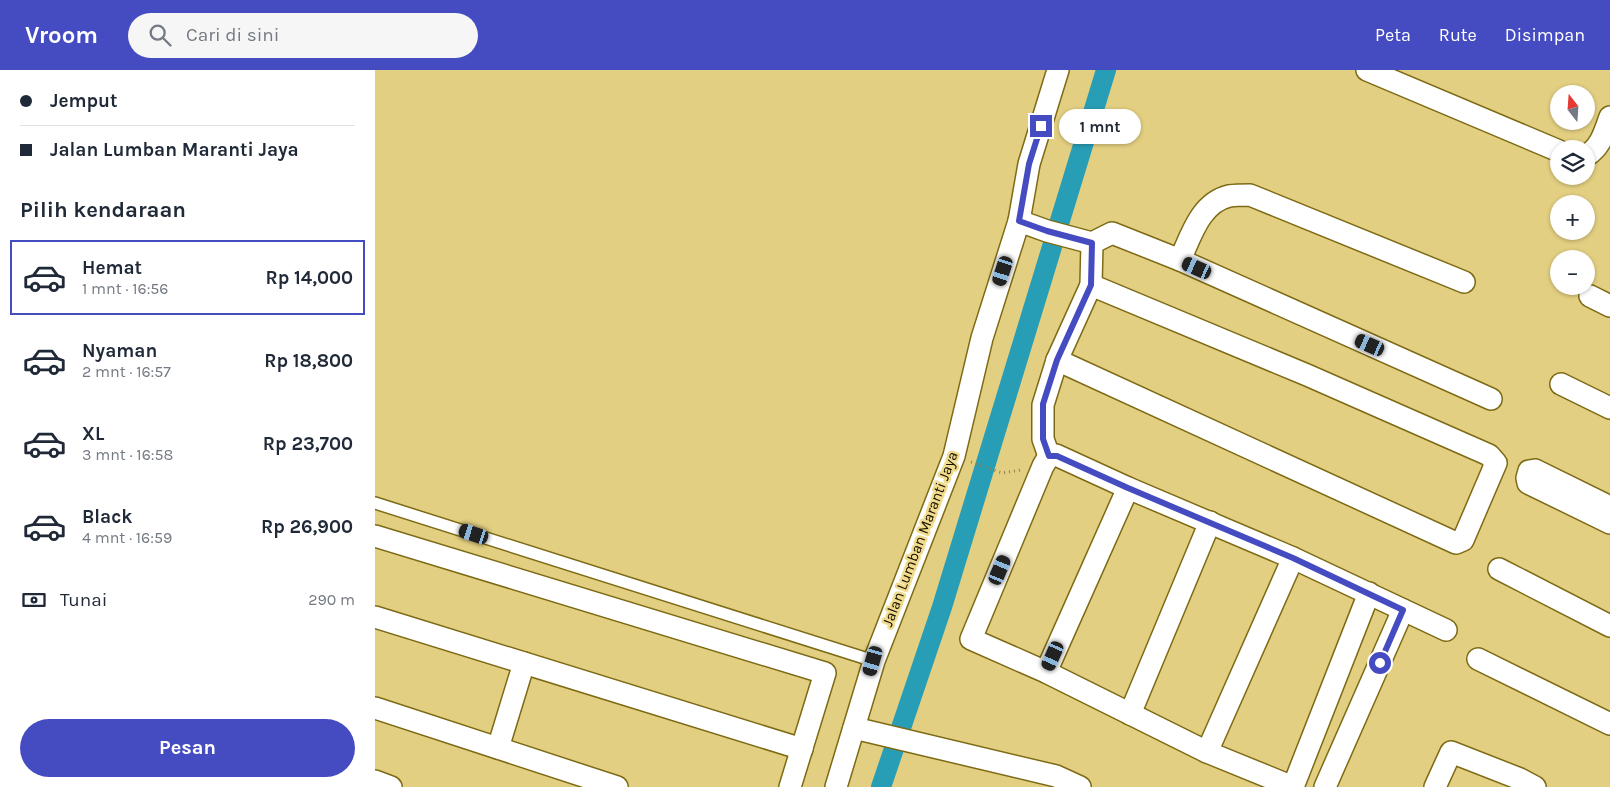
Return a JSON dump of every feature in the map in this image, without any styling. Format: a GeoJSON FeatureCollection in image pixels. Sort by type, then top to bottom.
{"type":"FeatureCollection","features":[{"type":"Feature","properties":{"kind":"street","name":"Jalan Lumban Maranti Jaya"},"geometry":{"type":"LineString","coordinates":[[836,787],[873,661],[954,456],[981,338],[1019,221],[1029,164],[1057,70]]}},
{"type":"Feature","properties":{"kind":"street"},"geometry":{"type":"LineString","coordinates":[[1367,70],[1550,147]]}},
{"type":"Feature","properties":{"kind":"street"},"geometry":{"type":"LineString","coordinates":[[1595,150],[1601,142],[1610,117]]}},
{"type":"Feature","properties":{"kind":"street"},"geometry":{"type":"LineString","coordinates":[[1180,260],[1197,222],[1211,204],[1229,196],[1249,195],[1464,282]]}},
{"type":"Feature","properties":{"kind":"street"},"geometry":{"type":"LineString","coordinates":[[1019,221],[1088,242],[1112,233],[1180,260],[1491,399]]}},
{"type":"Feature","properties":{"kind":"street"},"geometry":{"type":"LineString","coordinates":[[1049,456],[1043,439],[1043,404],[1057,360],[1091,285],[1088,242]]}},
{"type":"Feature","properties":{"kind":"street"},"geometry":{"type":"LineString","coordinates":[[1057,360],[1456,543],[1463,540],[1496,463],[1489,455],[1307,375],[1091,285]]}},
{"type":"Feature","properties":{"kind":"street"},"geometry":{"type":"LineString","coordinates":[[1590,296],[1610,306]]}},
{"type":"Feature","properties":{"kind":"street"},"geometry":{"type":"LineString","coordinates":[[1561,384],[1610,408]]}},
{"type":"Feature","properties":{"kind":"street"},"geometry":{"type":"LineString","coordinates":[[1049,456],[1057,456],[1293,558],[1446,630]]}},
{"type":"Feature","properties":{"kind":"street"},"geometry":{"type":"LineString","coordinates":[[1049,456],[1043,466],[971,639],[1045,672],[1207,752],[1293,787],[1369,593]]}},
{"type":"Feature","properties":{"kind":"street"},"geometry":{"type":"LineString","coordinates":[[1610,507],[1535,470],[1529,471],[1528,483],[1610,523]]}},
{"type":"Feature","properties":{"kind":"street"},"geometry":{"type":"LineString","coordinates":[[1045,672],[1128,488]]}},
{"type":"Feature","properties":{"kind":"street"},"geometry":{"type":"LineString","coordinates":[[1130,714],[1210,522]]}},
{"type":"Feature","properties":{"kind":"street"},"geometry":{"type":"LineString","coordinates":[[375,536],[825,673],[790,787]]}},
{"type":"Feature","properties":{"kind":"street"},"geometry":{"type":"LineString","coordinates":[[1207,752],[1293,558]]}},
{"type":"Feature","properties":{"kind":"street"},"geometry":{"type":"LineString","coordinates":[[1499,570],[1610,626]]}},
{"type":"Feature","properties":{"kind":"street"},"geometry":{"type":"LineString","coordinates":[[1325,787],[1403,610]]}},
{"type":"Feature","properties":{"kind":"street"},"geometry":{"type":"LineString","coordinates":[[375,617],[802,749]]}},
{"type":"Feature","properties":{"kind":"street"},"geometry":{"type":"LineString","coordinates":[[1478,659],[1610,724]]}},
{"type":"Feature","properties":{"kind":"street"},"geometry":{"type":"LineString","coordinates":[[499,748],[524,663]]}},
{"type":"Feature","properties":{"kind":"street"},"geometry":{"type":"LineString","coordinates":[[375,708],[617,787]]}},
{"type":"Feature","properties":{"kind":"street"},"geometry":{"type":"LineString","coordinates":[[854,728],[1035,779],[1056,776],[1080,787]]}},
{"type":"Feature","properties":{"kind":"street"},"geometry":{"type":"LineString","coordinates":[[1435,787],[1451,752],[1524,784]]}},
{"type":"Feature","properties":{"kind":"street"},"geometry":{"type":"LineString","coordinates":[[375,781],[391,787]]}},
{"type":"Feature","properties":{"kind":"lane"},"geometry":{"type":"LineString","coordinates":[[375,503],[873,661]]}},
{"type":"Feature","properties":{"kind":"path"},"geometry":{"type":"LineString","coordinates":[[971,462],[1002,472]]}},
{"type":"Feature","properties":{"kind":"waterway"},"geometry":{"type":"LineString","coordinates":[[881,787],[942,607],[1106,70]]}},
{"type":"Feature","properties":{"kind":"route"},"geometry":{"type":"LineString","coordinates":[[1041,126],[1029,164],[1019,221],[1092,243],[1091,285],[1057,360],[1043,404],[1043,439],[1049,456],[1057,456],[1293,558],[1403,610],[1380,663]]}}]}
